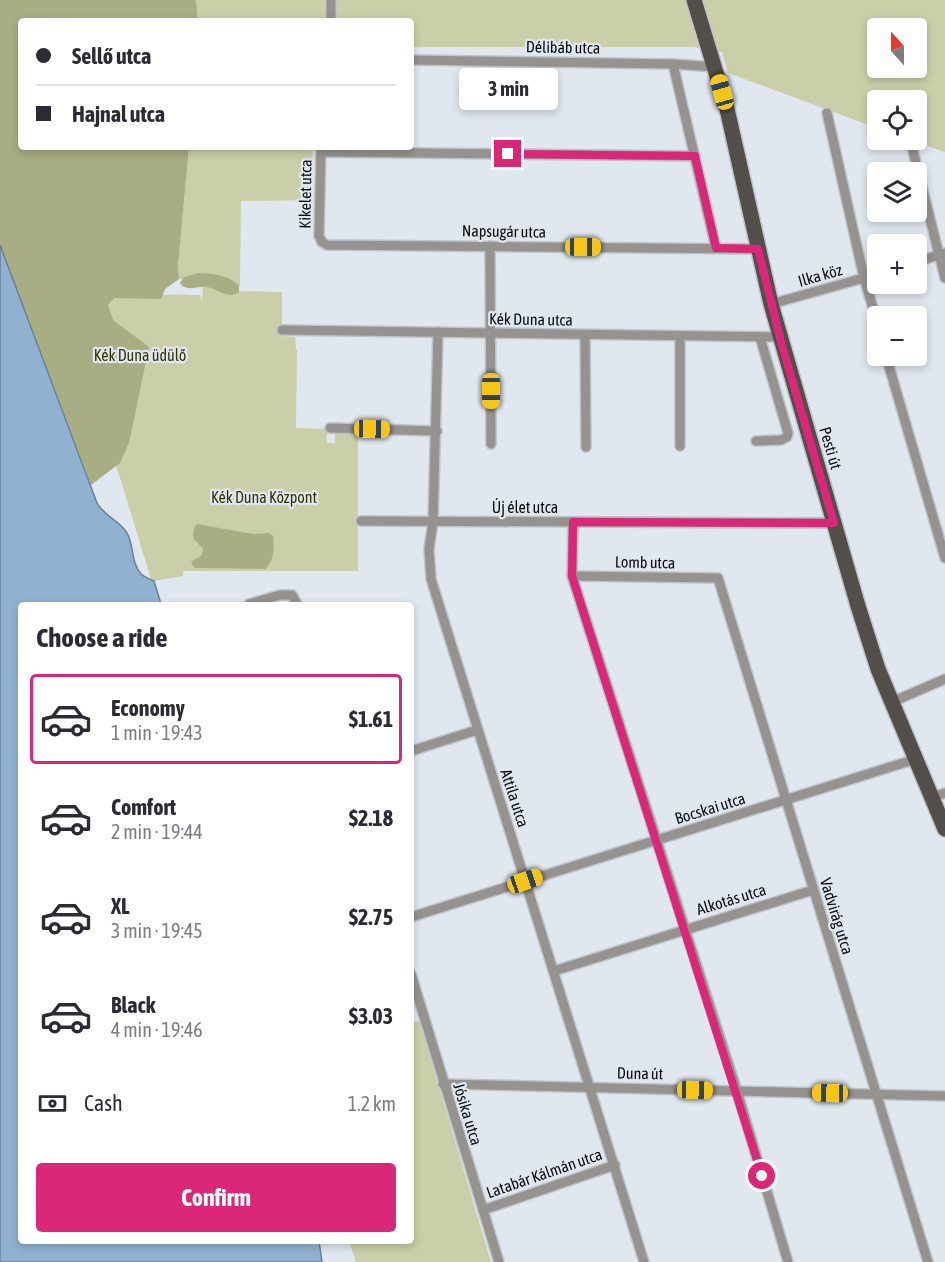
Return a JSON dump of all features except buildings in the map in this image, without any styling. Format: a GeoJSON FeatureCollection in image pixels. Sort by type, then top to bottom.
{"type":"FeatureCollection","features":[{"type":"Feature","properties":{"kind":"main road","name":"Pesti út"},"geometry":{"type":"LineString","coordinates":[[694,0],[715,67],[738,156],[771,304],[858,606],[892,702],[916,759],[939,795],[945,829]]}},
{"type":"Feature","properties":{"kind":"street"},"geometry":{"type":"LineString","coordinates":[[331,0],[331,18]]}},
{"type":"Feature","properties":{"kind":"street","name":"Délibáb utca"},"geometry":{"type":"LineString","coordinates":[[414,60],[673,64],[715,67]]}},
{"type":"Feature","properties":{"kind":"street"},"geometry":{"type":"LineString","coordinates":[[673,64],[716,248]]}},
{"type":"Feature","properties":{"kind":"street"},"geometry":{"type":"LineString","coordinates":[[827,113],[872,306]]}},
{"type":"Feature","properties":{"kind":"street","name":"Kikelet utca"},"geometry":{"type":"LineString","coordinates":[[321,150],[319,236],[322,242]]}},
{"type":"Feature","properties":{"kind":"street"},"geometry":{"type":"LineString","coordinates":[[374,150],[695,156]]}},
{"type":"Feature","properties":{"kind":"street"},"geometry":{"type":"LineString","coordinates":[[913,150],[942,254],[945,278]]}},
{"type":"Feature","properties":{"kind":"street","name":"Napsugár utca"},"geometry":{"type":"LineString","coordinates":[[322,242],[327,245],[758,249]]}},
{"type":"Feature","properties":{"kind":"street"},"geometry":{"type":"LineString","coordinates":[[490,246],[491,444]]}},
{"type":"Feature","properties":{"kind":"street"},"geometry":{"type":"LineString","coordinates":[[927,259],[942,254]]}},
{"type":"Feature","properties":{"kind":"street","name":"Ilka köz"},"geometry":{"type":"LineString","coordinates":[[771,304],[867,277]]}},
{"type":"Feature","properties":{"kind":"street","name":"Kék Duna utca"},"geometry":{"type":"LineString","coordinates":[[282,330],[780,337]]}},
{"type":"Feature","properties":{"kind":"street","name":"Attila utca"},"geometry":{"type":"LineString","coordinates":[[438,332],[437,431],[433,522],[429,549],[431,579],[644,1262]]}},
{"type":"Feature","properties":{"kind":"street"},"geometry":{"type":"LineString","coordinates":[[585,335],[586,447]]}},
{"type":"Feature","properties":{"kind":"street"},"geometry":{"type":"LineString","coordinates":[[680,336],[680,446]]}},
{"type":"Feature","properties":{"kind":"street"},"geometry":{"type":"LineString","coordinates":[[756,441],[781,440],[787,437],[788,433],[760,338]]}},
{"type":"Feature","properties":{"kind":"street"},"geometry":{"type":"LineString","coordinates":[[889,366],[945,558]]}},
{"type":"Feature","properties":{"kind":"street"},"geometry":{"type":"LineString","coordinates":[[330,428],[437,431]]}},
{"type":"Feature","properties":{"kind":"street","name":"Új élet utca"},"geometry":{"type":"LineString","coordinates":[[361,521],[834,523]]}},
{"type":"Feature","properties":{"kind":"street"},"geometry":{"type":"LineString","coordinates":[[573,522],[572,576],[789,1262]]}},
{"type":"Feature","properties":{"kind":"street","name":"Lomb utca"},"geometry":{"type":"LineString","coordinates":[[572,576],[717,578]]}},
{"type":"Feature","properties":{"kind":"street","name":"Vadvirág utca"},"geometry":{"type":"LineString","coordinates":[[717,578],[928,1262]]}},
{"type":"Feature","properties":{"kind":"street"},"geometry":{"type":"LineString","coordinates":[[256,602],[280,595],[292,595],[296,602]]}},
{"type":"Feature","properties":{"kind":"street"},"geometry":{"type":"LineString","coordinates":[[892,702],[945,679]]}},
{"type":"Feature","properties":{"kind":"street"},"geometry":{"type":"LineString","coordinates":[[414,750],[477,730]]}},
{"type":"Feature","properties":{"kind":"street","name":"Bocskai utca"},"geometry":{"type":"LineString","coordinates":[[414,916],[916,759]]}},
{"type":"Feature","properties":{"kind":"street","name":"Alkotás utca"},"geometry":{"type":"LineString","coordinates":[[554,971],[813,890]]}},
{"type":"Feature","properties":{"kind":"street","name":"Jósika utca"},"geometry":{"type":"LineString","coordinates":[[414,984],[499,1262]]}},
{"type":"Feature","properties":{"kind":"street","name":"Duna út"},"geometry":{"type":"LineString","coordinates":[[443,1084],[945,1095]]}},
{"type":"Feature","properties":{"kind":"street","name":"Latabár Kálmán utca"},"geometry":{"type":"LineString","coordinates":[[483,1210],[615,1165]]}},
{"type":"Feature","properties":{"kind":"green space","name":"Kék Duna üdülő"},"geometry":{"type":"Polygon","coordinates":[[[0,0],[196,0],[198,18],[18,18],[18,150],[189,150],[178,266],[179,279],[165,289],[161,299],[114,298],[108,305],[113,320],[149,347],[129,443],[120,463],[91,485],[0,245],[0,0]]]}},
{"type":"Feature","properties":{"kind":"green space"},"geometry":{"type":"Polygon","coordinates":[[[196,0],[945,0],[945,152],[927,146],[927,90],[867,90],[867,124],[728,73],[722,52],[693,47],[414,47],[414,18],[198,18],[196,0]]]}},
{"type":"Feature","properties":{"kind":"green space"},"geometry":{"type":"Polygon","coordinates":[[[189,150],[313,150],[311,200],[241,201],[240,286],[232,285],[237,291],[282,292],[282,336],[295,337],[297,350],[296,428],[327,429],[327,443],[335,443],[335,433],[358,433],[358,571],[183,571],[183,576],[154,581],[151,579],[58,293],[200,295],[202,302],[200,346],[203,282],[179,279],[178,266],[189,150]]]}},
{"type":"Feature","properties":{"kind":"green space"},"geometry":{"type":"Polygon","coordinates":[[[198,273],[220,275],[230,279],[239,286],[239,292],[230,295],[207,287],[186,288],[180,283],[184,277],[198,273]]]}},
{"type":"Feature","properties":{"kind":"green space"},"geometry":{"type":"Polygon","coordinates":[[[197,524],[253,534],[269,533],[273,536],[271,562],[265,569],[194,568],[191,562],[202,555],[203,549],[193,538],[197,524]]]}},
{"type":"Feature","properties":{"kind":"green space"},"geometry":{"type":"Polygon","coordinates":[[[419,1021],[491,1262],[356,1262],[350,1244],[414,1244],[414,1022],[419,1021]]]}},
{"type":"Feature","properties":{"kind":"water"},"geometry":{"type":"Polygon","coordinates":[[[0,245],[97,503],[127,533],[138,570],[142,575],[154,581],[160,602],[18,602],[18,1244],[319,1244],[322,1262],[0,1262],[0,245]]]}},
{"type":"Feature","properties":{"kind":"route"},"geometry":{"type":"LineString","coordinates":[[508,154],[695,156],[716,248],[758,249],[781,342],[834,523],[573,522],[572,576],[762,1176]]}},
{"type":"Feature","properties":{"kind":"park label","name":"Kék Duna Központ"},"geometry":{"type":"Point","coordinates":[264,497]}}]}
